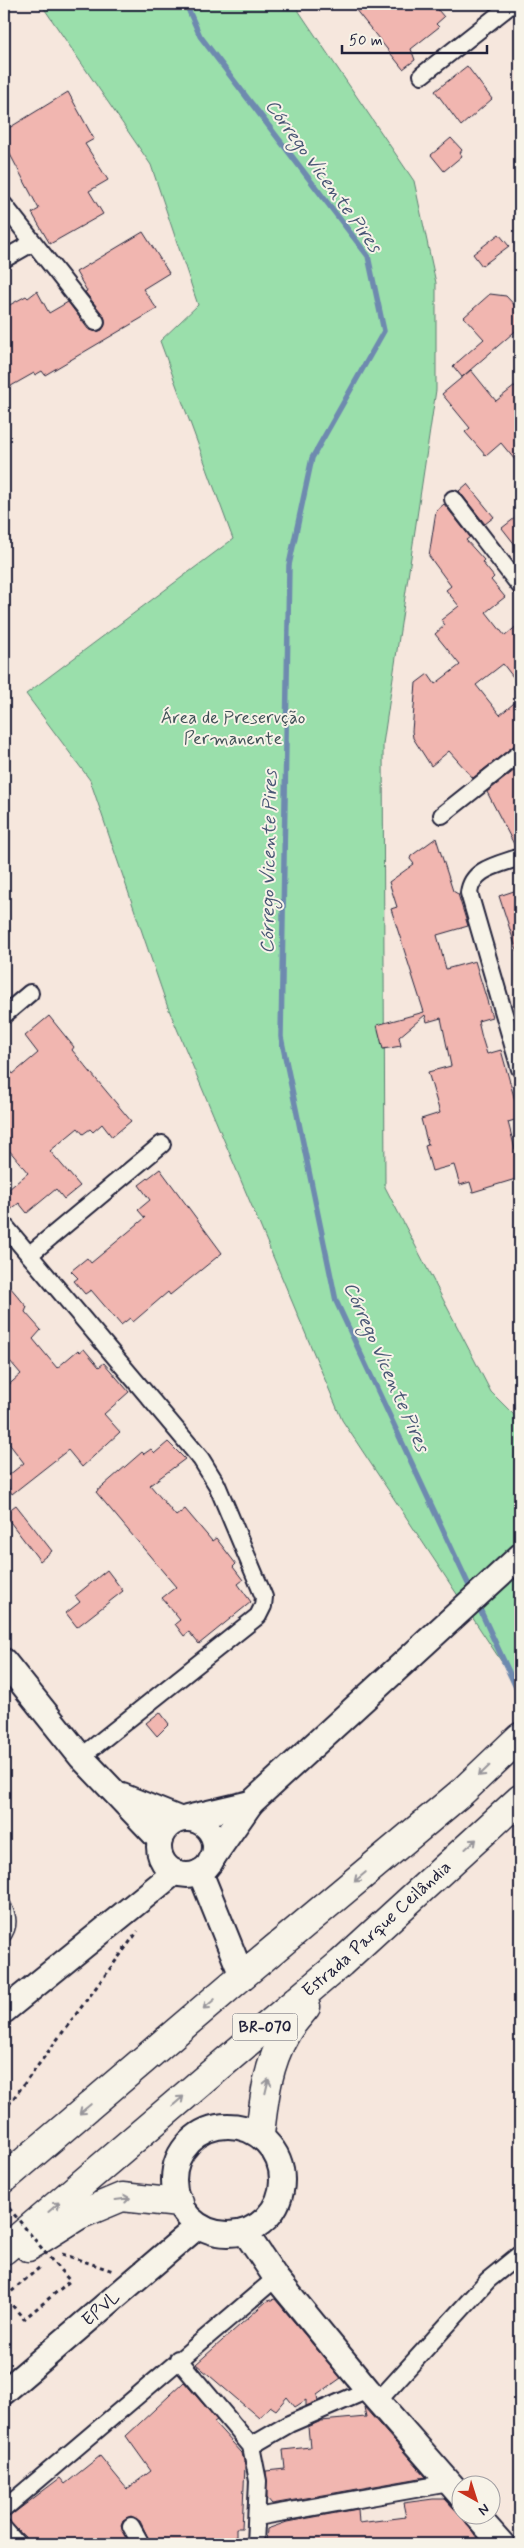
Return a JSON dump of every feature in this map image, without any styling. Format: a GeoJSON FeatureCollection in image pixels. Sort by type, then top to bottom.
{"type":"FeatureCollection","features":[{"type":"Feature","properties":{"kind":"highway","name":"BR-070"},"geometry":{"type":"LineString","coordinates":[[4,2179],[462,1792],[520,1737]]}},
{"type":"Feature","properties":{"kind":"highway","name":"Estrada Parque Ceilândia"},"geometry":{"type":"LineString","coordinates":[[4,2250],[341,1963],[520,1799]]}},
{"type":"Feature","properties":{"kind":"highway"},"geometry":{"type":"LineString","coordinates":[[260,2134],[265,2092],[273,2059],[285,2034],[341,1963]]}},
{"type":"Feature","properties":{"kind":"highway"},"geometry":{"type":"LineString","coordinates":[[4,2262],[79,2215],[122,2197],[179,2203]]}},
{"type":"Feature","properties":{"kind":"street"},"geometry":{"type":"LineString","coordinates":[[422,75],[512,4]]}},
{"type":"Feature","properties":{"kind":"street"},"geometry":{"type":"LineString","coordinates":[[4,205],[96,322]]}},
{"type":"Feature","properties":{"kind":"street"},"geometry":{"type":"LineString","coordinates":[[4,260],[32,243]]}},
{"type":"Feature","properties":{"kind":"street"},"geometry":{"type":"LineString","coordinates":[[453,499],[520,586]]}},
{"type":"Feature","properties":{"kind":"street"},"geometry":{"type":"LineString","coordinates":[[442,815],[520,753]]}},
{"type":"Feature","properties":{"kind":"street"},"geometry":{"type":"LineString","coordinates":[[520,857],[485,869],[475,876],[470,883],[469,893],[520,1069]]}},
{"type":"Feature","properties":{"kind":"street"},"geometry":{"type":"LineString","coordinates":[[4,1015],[30,993]]}},
{"type":"Feature","properties":{"kind":"street"},"geometry":{"type":"LineString","coordinates":[[29,1255],[162,1144]]}},
{"type":"Feature","properties":{"kind":"street"},"geometry":{"type":"LineString","coordinates":[[4,1225],[201,1459],[217,1485],[264,1597],[263,1606],[258,1616],[81,1757]]}},
{"type":"Feature","properties":{"kind":"street"},"geometry":{"type":"LineString","coordinates":[[251,1803],[183,1819],[166,1829],[160,1840],[160,1857],[175,1872],[184,1875],[206,1866],[251,1803],[412,1652],[520,1556]]}},
{"type":"Feature","properties":{"kind":"street"},"geometry":{"type":"LineString","coordinates":[[4,1661],[81,1757],[160,1840]]}},
{"type":"Feature","properties":{"kind":"street"},"geometry":{"type":"LineString","coordinates":[[116,1793],[183,1819],[201,1822],[213,1836],[215,1844],[206,1866],[242,1976]]}},
{"type":"Feature","properties":{"kind":"street"},"geometry":{"type":"LineString","coordinates":[[4,2011],[175,1872]]}},
{"type":"Feature","properties":{"kind":"street"},"geometry":{"type":"LineString","coordinates":[[226,2125],[244,2127],[260,2134],[281,2162],[281,2197],[260,2225],[244,2232],[229,2235],[198,2226],[179,2203],[174,2186],[175,2168],[182,2152],[193,2138],[226,2125]]}},
{"type":"Feature","properties":{"kind":"street","name":"EPVL"},"geometry":{"type":"LineString","coordinates":[[4,2392],[198,2226]]}},
{"type":"Feature","properties":{"kind":"street"},"geometry":{"type":"LineString","coordinates":[[244,2232],[276,2278],[452,2487]]}},
{"type":"Feature","properties":{"kind":"street"},"geometry":{"type":"LineString","coordinates":[[251,2446],[289,2424],[373,2395],[488,2280],[520,2254]]}},
{"type":"Feature","properties":{"kind":"street"},"geometry":{"type":"LineString","coordinates":[[4,2509],[178,2359],[276,2278]]}},
{"type":"Feature","properties":{"kind":"street"},"geometry":{"type":"LineString","coordinates":[[178,2359],[251,2446],[258,2480],[255,2544]]}},
{"type":"Feature","properties":{"kind":"street"},"geometry":{"type":"LineString","coordinates":[[257,2517],[452,2490]]}},
{"type":"Feature","properties":{"kind":"street"},"geometry":{"type":"LineString","coordinates":[[131,2526],[141,2544]]}},
{"type":"Feature","properties":{"kind":"street"},"geometry":{"type":"LineString","coordinates":[[486,2526],[502,2544]]}},
{"type":"Feature","properties":{"kind":"street"},"geometry":{"type":"LineString","coordinates":[[4,2529],[17,2544]]}},
{"type":"Feature","properties":{"kind":"lane"},"geometry":{"type":"LineString","coordinates":[[4,1939],[10,1932],[12,1916],[5,1903]]}},
{"type":"Feature","properties":{"kind":"path"},"geometry":{"type":"LineString","coordinates":[[4,2111],[144,1923]]}},
{"type":"Feature","properties":{"kind":"path"},"geometry":{"type":"LineString","coordinates":[[4,2202],[53,2262],[70,2281],[24,2320],[5,2297],[58,2252],[137,2279]]}},
{"type":"Feature","properties":{"kind":"green space","name":"Área de Preservção Permanente"},"geometry":{"type":"Polygon","coordinates":[[[41,4],[294,4],[414,181],[436,283],[436,390],[383,744],[385,1187],[491,1392],[520,1421],[520,1664],[511,1676],[342,1420],[167,1005],[90,780],[26,694],[233,539],[160,341],[198,305],[151,165],[41,4]]]}},
{"type":"Feature","properties":{"kind":"building"},"geometry":{"type":"Polygon","coordinates":[[[351,4],[433,4],[444,17],[436,24],[439,27],[411,49],[415,60],[403,69],[351,4]]]}},
{"type":"Feature","properties":{"kind":"building"},"geometry":{"type":"Polygon","coordinates":[[[467,66],[492,99],[461,126],[435,91],[467,66]]]}},
{"type":"Feature","properties":{"kind":"building"},"geometry":{"type":"Polygon","coordinates":[[[68,92],[94,139],[85,144],[108,180],[89,191],[103,214],[50,244],[32,213],[39,209],[4,143],[4,131],[68,92]]]}},
{"type":"Feature","properties":{"kind":"building"},"geometry":{"type":"Polygon","coordinates":[[[451,138],[462,150],[460,153],[462,156],[444,171],[431,155],[451,138]]]}},
{"type":"Feature","properties":{"kind":"building"},"geometry":{"type":"Polygon","coordinates":[[[143,232],[169,273],[143,289],[157,309],[45,375],[42,371],[35,375],[34,373],[4,390],[4,308],[26,296],[28,298],[37,291],[49,313],[68,302],[88,329],[97,332],[102,330],[105,325],[104,316],[85,292],[87,291],[76,272],[143,232]]]}},
{"type":"Feature","properties":{"kind":"building"},"geometry":{"type":"Polygon","coordinates":[[[499,234],[509,246],[482,266],[473,254],[499,234]]]}},
{"type":"Feature","properties":{"kind":"building"},"geometry":{"type":"Polygon","coordinates":[[[490,294],[506,296],[520,311],[520,327],[462,377],[453,366],[484,339],[464,317],[490,294]]]}},
{"type":"Feature","properties":{"kind":"building"},"geometry":{"type":"Polygon","coordinates":[[[471,370],[496,401],[520,382],[520,466],[501,443],[486,456],[465,432],[470,428],[442,394],[471,370]]]}},
{"type":"Feature","properties":{"kind":"building"},"geometry":{"type":"Polygon","coordinates":[[[467,484],[494,517],[485,524],[459,491],[467,484]]]}},
{"type":"Feature","properties":{"kind":"building"},"geometry":{"type":"Polygon","coordinates":[[[444,504],[470,537],[466,540],[484,560],[482,562],[494,577],[491,580],[505,597],[486,612],[505,636],[520,623],[520,686],[503,664],[476,685],[500,715],[520,698],[520,741],[473,778],[449,751],[431,766],[413,738],[412,731],[416,683],[428,674],[435,684],[460,665],[435,634],[445,625],[441,620],[459,606],[446,590],[451,586],[429,556],[436,511],[444,504]]]}},
{"type":"Feature","properties":{"kind":"building"},"geometry":{"type":"Polygon","coordinates":[[[520,514],[520,551],[502,528],[520,514]]]}},
{"type":"Feature","properties":{"kind":"building"},"geometry":{"type":"Polygon","coordinates":[[[515,770],[520,779],[520,847],[516,848],[487,792],[515,770]]]}},
{"type":"Feature","properties":{"kind":"building"},"geometry":{"type":"Polygon","coordinates":[[[436,838],[453,891],[458,894],[468,926],[437,935],[446,969],[475,961],[492,1017],[478,1021],[482,1038],[487,1054],[501,1050],[519,1115],[518,1119],[508,1122],[515,1149],[520,1148],[520,1164],[515,1165],[519,1178],[473,1192],[470,1182],[460,1185],[454,1165],[432,1171],[425,1146],[428,1145],[421,1119],[440,1113],[428,1072],[451,1066],[441,1018],[427,1022],[425,1015],[399,1037],[401,1046],[383,1049],[377,1025],[424,1012],[391,909],[397,907],[389,882],[414,864],[410,859],[411,856],[436,838]]]}},
{"type":"Feature","properties":{"kind":"building"},"geometry":{"type":"Polygon","coordinates":[[[520,889],[520,951],[517,951],[499,896],[520,889]]]}},
{"type":"Feature","properties":{"kind":"building"},"geometry":{"type":"Polygon","coordinates":[[[49,1016],[74,1047],[72,1050],[131,1121],[112,1137],[102,1124],[93,1132],[90,1129],[83,1134],[78,1128],[50,1151],[80,1186],[64,1199],[56,1189],[27,1213],[19,1203],[4,1215],[4,1196],[10,1191],[9,1189],[28,1173],[4,1144],[4,1062],[13,1074],[38,1053],[25,1036],[49,1016]]]}},
{"type":"Feature","properties":{"kind":"building"},"geometry":{"type":"Polygon","coordinates":[[[160,1169],[222,1253],[170,1295],[168,1292],[133,1322],[130,1318],[121,1325],[91,1290],[85,1294],[74,1281],[78,1278],[71,1271],[87,1258],[91,1263],[145,1218],[138,1210],[150,1200],[139,1185],[160,1169]]]}},
{"type":"Feature","properties":{"kind":"building"},"geometry":{"type":"Polygon","coordinates":[[[4,1280],[27,1307],[25,1312],[41,1330],[33,1339],[57,1368],[78,1350],[80,1352],[84,1349],[99,1367],[104,1363],[129,1392],[104,1414],[120,1432],[82,1467],[68,1450],[12,1494],[4,1479],[24,1463],[4,1437],[4,1389],[21,1374],[4,1354],[4,1280]]]}},
{"type":"Feature","properties":{"kind":"building"},"geometry":{"type":"Polygon","coordinates":[[[168,1442],[185,1459],[150,1485],[176,1516],[185,1509],[212,1541],[216,1538],[236,1564],[233,1567],[243,1580],[238,1584],[251,1602],[199,1644],[189,1632],[184,1636],[175,1624],[180,1620],[162,1598],[176,1587],[96,1492],[142,1452],[144,1454],[151,1449],[155,1453],[168,1442]]]}},
{"type":"Feature","properties":{"kind":"building"},"geometry":{"type":"Polygon","coordinates":[[[16,1505],[52,1551],[40,1561],[4,1514],[16,1505]]]}},
{"type":"Feature","properties":{"kind":"building"},"geometry":{"type":"Polygon","coordinates":[[[107,1570],[123,1591],[77,1627],[66,1613],[80,1602],[75,1596],[107,1570]]]}},
{"type":"Feature","properties":{"kind":"building"},"geometry":{"type":"Polygon","coordinates":[[[160,1712],[169,1724],[157,1736],[146,1723],[160,1712]]]}},
{"type":"Feature","properties":{"kind":"building"},"geometry":{"type":"Polygon","coordinates":[[[275,2299],[341,2378],[317,2395],[318,2401],[306,2406],[306,2400],[295,2407],[287,2397],[276,2410],[270,2406],[259,2418],[196,2364],[267,2301],[275,2299]]]}},
{"type":"Feature","properties":{"kind":"building"},"geometry":{"type":"Polygon","coordinates":[[[184,2382],[217,2420],[214,2422],[242,2453],[245,2466],[242,2528],[236,2528],[236,2538],[221,2540],[221,2544],[151,2544],[140,2521],[131,2516],[123,2520],[121,2525],[130,2544],[27,2544],[25,2537],[6,2519],[60,2478],[65,2484],[100,2456],[127,2489],[151,2471],[126,2436],[184,2382]]]}},
{"type":"Feature","properties":{"kind":"building"},"geometry":{"type":"Polygon","coordinates":[[[364,2407],[426,2477],[272,2504],[267,2498],[266,2471],[285,2469],[283,2450],[310,2447],[308,2427],[321,2421],[366,2417],[364,2407]]]}},
{"type":"Feature","properties":{"kind":"building"},"geometry":{"type":"Polygon","coordinates":[[[445,2499],[452,2506],[452,2526],[469,2526],[481,2544],[266,2544],[267,2529],[287,2522],[358,2509],[359,2523],[406,2517],[403,2503],[445,2499]]]}},
{"type":"Feature","properties":{"kind":"waterway","name":"Córrego Vicente Pires"},"geometry":{"type":"LineString","coordinates":[[186,4],[200,36],[368,256],[384,331],[312,458],[289,565],[281,1037],[336,1301],[472,1592]]}},
{"type":"Feature","properties":{"kind":"waterway","name":"Córrego Vicente Pires"},"geometry":{"type":"LineString","coordinates":[[477,1603],[520,1696]]}}]}
